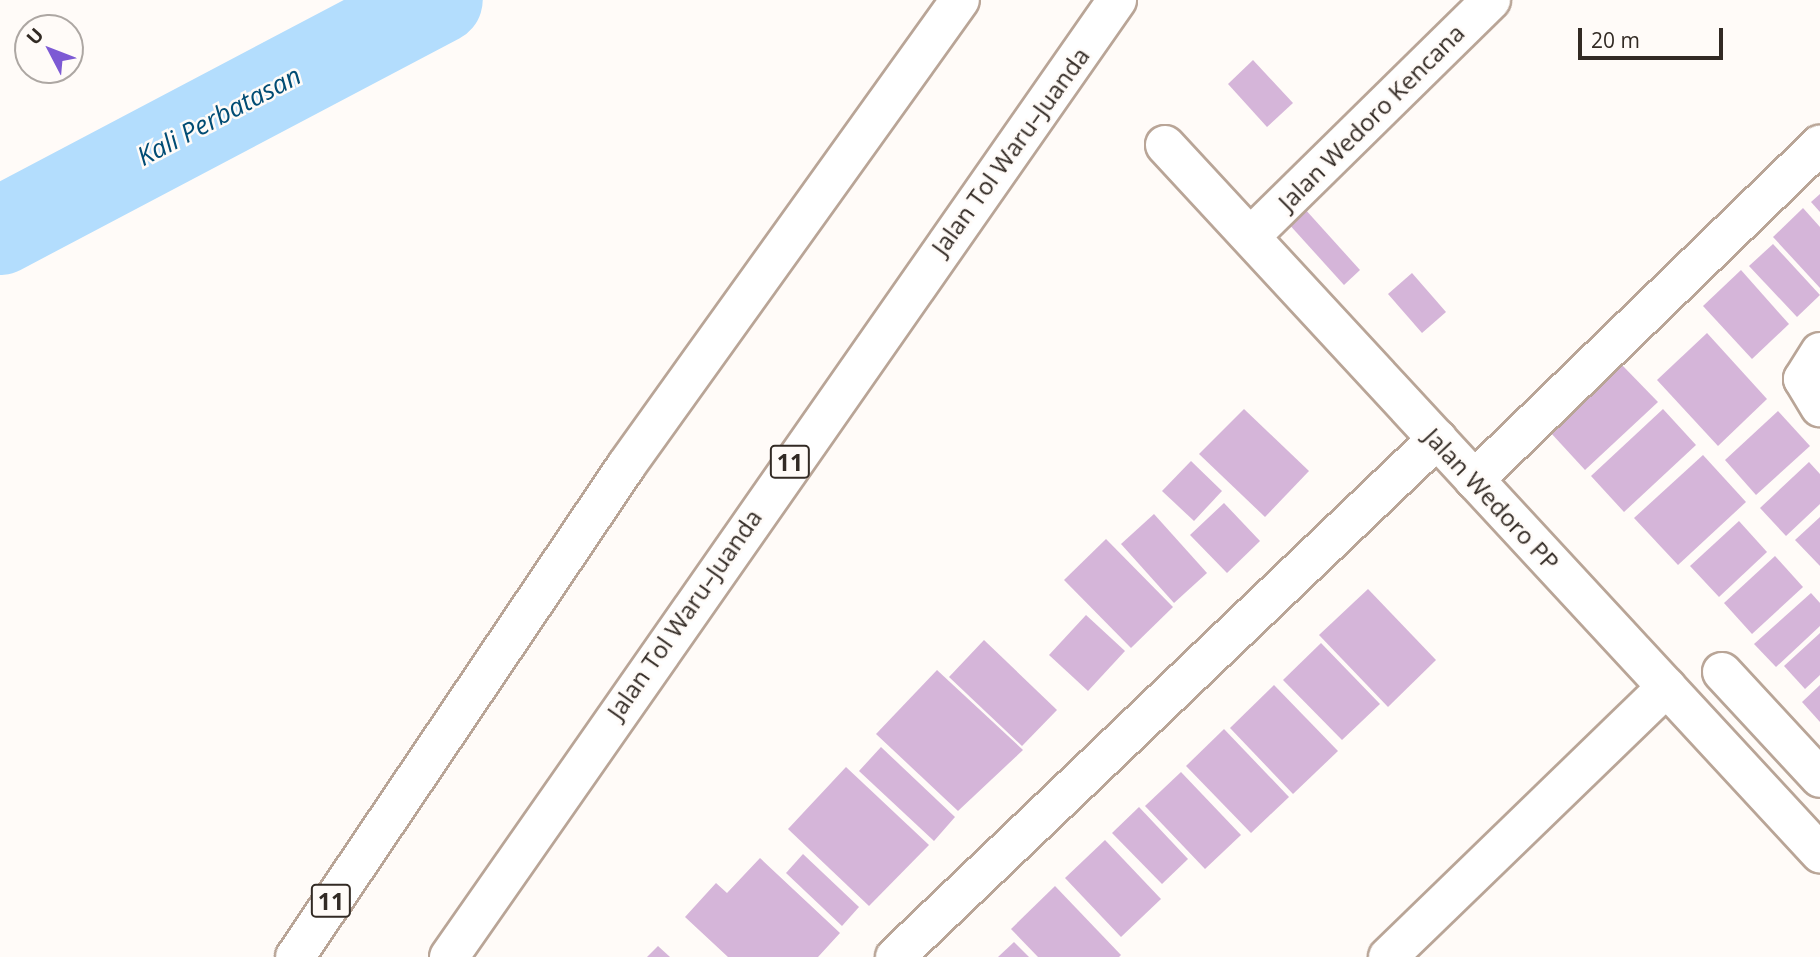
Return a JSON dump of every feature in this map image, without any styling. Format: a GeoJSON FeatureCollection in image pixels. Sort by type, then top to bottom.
{"type":"FeatureCollection","features":[{"type":"Feature","properties":{"kind":"main road","name":"11"},"geometry":{"type":"LineString","coordinates":[[295,957],[626,466],[960,0]]}},
{"type":"Feature","properties":{"kind":"main road","name":"Jalan Tol Waru–Juanda"},"geometry":{"type":"LineString","coordinates":[[458,942],[1117,0]]}},
{"type":"Feature","properties":{"kind":"main road","name":"Jalan Wedoro Kencana"},"geometry":{"type":"LineString","coordinates":[[1252,235],[1491,0]]}},
{"type":"Feature","properties":{"kind":"main road","name":"Jalan Wedoro PP"},"geometry":{"type":"LineString","coordinates":[[1165,145],[1252,235],[1474,480],[1820,853]]}},
{"type":"Feature","properties":{"kind":"main road"},"geometry":{"type":"LineString","coordinates":[[1474,480],[1820,145]]}},
{"type":"Feature","properties":{"kind":"main road"},"geometry":{"type":"LineString","coordinates":[[1820,352],[1803,379],[1820,407]]}},
{"type":"Feature","properties":{"kind":"main road"},"geometry":{"type":"LineString","coordinates":[[895,957],[1437,439]]}},
{"type":"Feature","properties":{"kind":"main road"},"geometry":{"type":"LineString","coordinates":[[1722,672],[1820,778]]}},
{"type":"Feature","properties":{"kind":"main road"},"geometry":{"type":"LineString","coordinates":[[1388,957],[1667,687]]}},
{"type":"Feature","properties":{"kind":"building"},"geometry":{"type":"Polygon","coordinates":[[[1253,60],[1293,103],[1267,127],[1228,84],[1253,60]]]}},
{"type":"Feature","properties":{"kind":"building"},"geometry":{"type":"Polygon","coordinates":[[[1820,194],[1820,212],[1811,202],[1820,194]]]}},
{"type":"Feature","properties":{"kind":"building"},"geometry":{"type":"Polygon","coordinates":[[[1304,208],[1360,270],[1344,285],[1287,222],[1304,208]]]}},
{"type":"Feature","properties":{"kind":"building"},"geometry":{"type":"Polygon","coordinates":[[[1803,208],[1820,227],[1820,288],[1773,237],[1803,208]]]}},
{"type":"Feature","properties":{"kind":"building"},"geometry":{"type":"Polygon","coordinates":[[[1773,244],[1820,295],[1797,317],[1749,266],[1773,244]]]}},
{"type":"Feature","properties":{"kind":"building"},"geometry":{"type":"Polygon","coordinates":[[[1741,270],[1789,324],[1752,359],[1703,306],[1741,270]]]}},
{"type":"Feature","properties":{"kind":"building"},"geometry":{"type":"Polygon","coordinates":[[[1412,273],[1446,312],[1422,333],[1388,294],[1412,273]]]}},
{"type":"Feature","properties":{"kind":"building"},"geometry":{"type":"Polygon","coordinates":[[[1707,333],[1767,399],[1718,446],[1657,380],[1707,333]]]}},
{"type":"Feature","properties":{"kind":"building"},"geometry":{"type":"Polygon","coordinates":[[[1622,365],[1658,402],[1585,470],[1550,432],[1622,365]]]}},
{"type":"Feature","properties":{"kind":"building"},"geometry":{"type":"Polygon","coordinates":[[[1244,409],[1309,471],[1265,517],[1199,454],[1244,409]]]}},
{"type":"Feature","properties":{"kind":"building"},"geometry":{"type":"Polygon","coordinates":[[[1663,409],[1696,445],[1624,512],[1591,476],[1663,409]]]}},
{"type":"Feature","properties":{"kind":"building"},"geometry":{"type":"Polygon","coordinates":[[[1778,411],[1810,446],[1756,495],[1725,460],[1778,411]]]}},
{"type":"Feature","properties":{"kind":"building"},"geometry":{"type":"Polygon","coordinates":[[[1703,455],[1746,502],[1678,565],[1634,518],[1703,455]]]}},
{"type":"Feature","properties":{"kind":"building"},"geometry":{"type":"Polygon","coordinates":[[[1191,461],[1222,491],[1194,521],[1162,491],[1191,461]]]}},
{"type":"Feature","properties":{"kind":"building"},"geometry":{"type":"Polygon","coordinates":[[[1809,462],[1820,474],[1820,504],[1786,536],[1760,508],[1809,462]]]}},
{"type":"Feature","properties":{"kind":"building"},"geometry":{"type":"Polygon","coordinates":[[[1224,503],[1260,541],[1227,573],[1190,535],[1224,503]]]}},
{"type":"Feature","properties":{"kind":"building"},"geometry":{"type":"Polygon","coordinates":[[[1154,514],[1207,573],[1174,603],[1121,544],[1154,514]]]}},
{"type":"Feature","properties":{"kind":"building"},"geometry":{"type":"Polygon","coordinates":[[[1820,517],[1820,566],[1795,540],[1820,517]]]}},
{"type":"Feature","properties":{"kind":"building"},"geometry":{"type":"Polygon","coordinates":[[[1739,521],[1767,552],[1719,597],[1690,566],[1739,521]]]}},
{"type":"Feature","properties":{"kind":"building"},"geometry":{"type":"Polygon","coordinates":[[[1106,539],[1173,607],[1131,648],[1064,580],[1106,539]]]}},
{"type":"Feature","properties":{"kind":"building"},"geometry":{"type":"Polygon","coordinates":[[[1775,556],[1803,587],[1752,634],[1724,603],[1775,556]]]}},
{"type":"Feature","properties":{"kind":"building"},"geometry":{"type":"Polygon","coordinates":[[[1368,589],[1436,660],[1388,707],[1319,635],[1368,589]]]}},
{"type":"Feature","properties":{"kind":"building"},"geometry":{"type":"Polygon","coordinates":[[[1811,593],[1820,603],[1820,626],[1776,667],[1754,644],[1811,593]]]}},
{"type":"Feature","properties":{"kind":"building"},"geometry":{"type":"Polygon","coordinates":[[[1086,615],[1125,651],[1088,691],[1049,655],[1086,615]]]}},
{"type":"Feature","properties":{"kind":"building"},"geometry":{"type":"Polygon","coordinates":[[[1820,633],[1820,675],[1805,689],[1784,666],[1820,633]]]}},
{"type":"Feature","properties":{"kind":"building"},"geometry":{"type":"Polygon","coordinates":[[[984,640],[1057,710],[1022,746],[949,677],[984,640]]]}},
{"type":"Feature","properties":{"kind":"building"},"geometry":{"type":"Polygon","coordinates":[[[1321,643],[1380,704],[1342,740],[1283,680],[1321,643]]]}},
{"type":"Feature","properties":{"kind":"building"},"geometry":{"type":"Polygon","coordinates":[[[937,670],[1023,750],[958,811],[876,734],[937,670]]]}},
{"type":"Feature","properties":{"kind":"building"},"geometry":{"type":"Polygon","coordinates":[[[1274,685],[1338,751],[1293,794],[1230,728],[1274,685]]]}},
{"type":"Feature","properties":{"kind":"building"},"geometry":{"type":"Polygon","coordinates":[[[1820,685],[1820,722],[1802,702],[1820,685]]]}},
{"type":"Feature","properties":{"kind":"building"},"geometry":{"type":"Polygon","coordinates":[[[1224,729],[1289,797],[1251,833],[1186,766],[1224,729]]]}},
{"type":"Feature","properties":{"kind":"building"},"geometry":{"type":"Polygon","coordinates":[[[881,747],[955,817],[934,841],[859,771],[881,747]]]}},
{"type":"Feature","properties":{"kind":"building"},"geometry":{"type":"Polygon","coordinates":[[[846,767],[929,845],[869,906],[788,829],[846,767]]]}},
{"type":"Feature","properties":{"kind":"building"},"geometry":{"type":"Polygon","coordinates":[[[1181,772],[1241,835],[1205,869],[1145,806],[1181,772]]]}},
{"type":"Feature","properties":{"kind":"building"},"geometry":{"type":"Polygon","coordinates":[[[1139,807],[1188,859],[1162,884],[1112,833],[1139,807]]]}},
{"type":"Feature","properties":{"kind":"building"},"geometry":{"type":"Polygon","coordinates":[[[1105,840],[1161,899],[1121,937],[1065,878],[1105,840]]]}},
{"type":"Feature","properties":{"kind":"building"},"geometry":{"type":"Polygon","coordinates":[[[803,854],[859,907],[842,926],[786,873],[803,854]]]}},
{"type":"Feature","properties":{"kind":"building"},"geometry":{"type":"Polygon","coordinates":[[[760,858],[840,933],[818,957],[728,957],[685,917],[716,883],[727,893],[760,858]]]}},
{"type":"Feature","properties":{"kind":"building"},"geometry":{"type":"Polygon","coordinates":[[[1055,886],[1121,955],[1119,957],[1038,957],[1011,929],[1055,886]]]}},
{"type":"Feature","properties":{"kind":"building"},"geometry":{"type":"Polygon","coordinates":[[[1014,942],[1029,957],[998,957],[1014,942]]]}},
{"type":"Feature","properties":{"kind":"building"},"geometry":{"type":"Polygon","coordinates":[[[658,946],[670,957],[647,957],[658,946]]]}},
{"type":"Feature","properties":{"kind":"waterway","name":"Kali Perbatasan"},"geometry":{"type":"LineString","coordinates":[[0,231],[439,0]]}}]}
